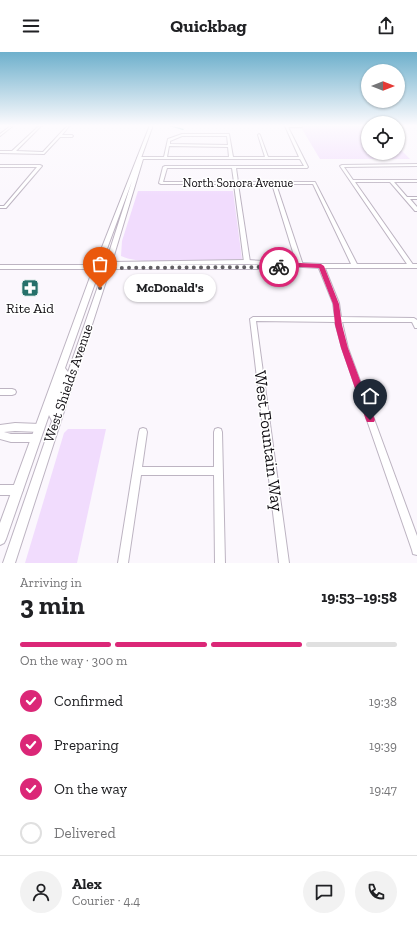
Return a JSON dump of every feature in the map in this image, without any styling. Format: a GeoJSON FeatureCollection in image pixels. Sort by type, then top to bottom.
{"type":"FeatureCollection","features":[{"type":"Feature","properties":{"kind":"street"},"geometry":{"type":"LineString","coordinates":[[12,153],[16,149]]}},
{"type":"Feature","properties":{"kind":"street"},"geometry":{"type":"LineString","coordinates":[[0,152],[44,152],[47,149]]}},
{"type":"Feature","properties":{"kind":"street","name":"West Shields Avenue"},"geometry":{"type":"LineString","coordinates":[[0,539],[97,266],[142,149]]}},
{"type":"Feature","properties":{"kind":"street"},"geometry":{"type":"LineString","coordinates":[[165,158],[167,149]]}},
{"type":"Feature","properties":{"kind":"street"},"geometry":{"type":"LineString","coordinates":[[230,149],[231,158]]}},
{"type":"Feature","properties":{"kind":"street"},"geometry":{"type":"LineString","coordinates":[[264,149],[267,158]]}},
{"type":"Feature","properties":{"kind":"street"},"geometry":{"type":"LineString","coordinates":[[247,262],[234,167],[306,167],[297,149]]}},
{"type":"Feature","properties":{"kind":"street"},"geometry":{"type":"LineString","coordinates":[[139,158],[301,158]]}},
{"type":"Feature","properties":{"kind":"street","name":"West Shields Avenue"},"geometry":{"type":"LineString","coordinates":[[9,563],[76,358],[108,266],[142,160],[139,158]]}},
{"type":"Feature","properties":{"kind":"street"},"geometry":{"type":"LineString","coordinates":[[414,266],[342,166],[417,165]]}},
{"type":"Feature","properties":{"kind":"street"},"geometry":{"type":"LineString","coordinates":[[0,166],[40,166],[2,207]]}},
{"type":"Feature","properties":{"kind":"street"},"geometry":{"type":"LineString","coordinates":[[0,171],[5,166]]}},
{"type":"Feature","properties":{"kind":"street","name":"North Sonora Avenue"},"geometry":{"type":"LineString","coordinates":[[234,167],[165,167],[161,183],[314,183],[355,266]]}},
{"type":"Feature","properties":{"kind":"street"},"geometry":{"type":"LineString","coordinates":[[352,181],[417,180]]}},
{"type":"Feature","properties":{"kind":"street"},"geometry":{"type":"LineString","coordinates":[[391,181],[417,210]]}},
{"type":"Feature","properties":{"kind":"street"},"geometry":{"type":"LineString","coordinates":[[274,183],[300,265]]}},
{"type":"Feature","properties":{"kind":"street"},"geometry":{"type":"LineString","coordinates":[[406,198],[417,198]]}},
{"type":"Feature","properties":{"kind":"street"},"geometry":{"type":"LineString","coordinates":[[186,268],[193,265],[220,265],[229,262]]}},
{"type":"Feature","properties":{"kind":"street"},"geometry":{"type":"LineString","coordinates":[[108,266],[229,262],[321,266],[414,266]]}},
{"type":"Feature","properties":{"kind":"street"},"geometry":{"type":"LineString","coordinates":[[0,268],[97,266],[272,268],[300,265]]}},
{"type":"Feature","properties":{"kind":"street"},"geometry":{"type":"LineString","coordinates":[[321,266],[336,304],[345,348],[417,550]]}},
{"type":"Feature","properties":{"kind":"street","name":"West Fountain Way"},"geometry":{"type":"LineString","coordinates":[[284,563],[253,319],[338,319]]}},
{"type":"Feature","properties":{"kind":"street"},"geometry":{"type":"LineString","coordinates":[[338,319],[415,323]]}},
{"type":"Feature","properties":{"kind":"street"},"geometry":{"type":"LineString","coordinates":[[74,331],[80,335],[74,352],[76,358]]}},
{"type":"Feature","properties":{"kind":"street"},"geometry":{"type":"LineString","coordinates":[[56,420],[52,412],[65,374],[61,369]]}},
{"type":"Feature","properties":{"kind":"street"},"geometry":{"type":"LineString","coordinates":[[0,392],[12,392]]}},
{"type":"Feature","properties":{"kind":"street"},"geometry":{"type":"LineString","coordinates":[[0,429],[15,427],[40,428]]}},
{"type":"Feature","properties":{"kind":"street"},"geometry":{"type":"LineString","coordinates":[[123,563],[143,432]]}},
{"type":"Feature","properties":{"kind":"street"},"geometry":{"type":"LineString","coordinates":[[218,432],[220,563]]}},
{"type":"Feature","properties":{"kind":"street"},"geometry":{"type":"LineString","coordinates":[[0,435],[11,438],[36,438]]}},
{"type":"Feature","properties":{"kind":"street"},"geometry":{"type":"LineString","coordinates":[[137,471],[218,471]]}},
{"type":"Feature","properties":{"kind":"street"},"geometry":{"type":"LineString","coordinates":[[0,490],[18,490]]}},
{"type":"Feature","properties":{"kind":"shaded area"},"geometry":{"type":"Polygon","coordinates":[[[314,149],[361,149],[361,159],[320,159],[314,149]]]}},
{"type":"Feature","properties":{"kind":"shaded area"},"geometry":{"type":"Polygon","coordinates":[[[405,154],[410,159],[405,159],[405,154]]]}},
{"type":"Feature","properties":{"kind":"shaded area"},"geometry":{"type":"Polygon","coordinates":[[[138,191],[233,191],[242,259],[208,261],[147,261],[133,260],[121,256],[122,241],[138,191]]]}},
{"type":"Feature","properties":{"kind":"shaded area"},"geometry":{"type":"Polygon","coordinates":[[[68,429],[106,429],[77,563],[25,563],[64,433],[68,429]]]}},
{"type":"Feature","properties":{"kind":"way so far"},"geometry":{"type":"LineString","coordinates":[[100,288],[107,268],[279,267]]}},
{"type":"Feature","properties":{"kind":"place","name":"Rite Aid"},"geometry":{"type":"Point","coordinates":[30,288]}},
{"type":"Feature","properties":{"kind":"place","name":"McDonald's"},"geometry":{"type":"Point","coordinates":[100,288]}},
{"type":"Feature","properties":{"kind":"route"},"geometry":{"type":"LineString","coordinates":[[279,267],[300,265],[321,266],[336,304],[341,336],[370,420]]}}]}
